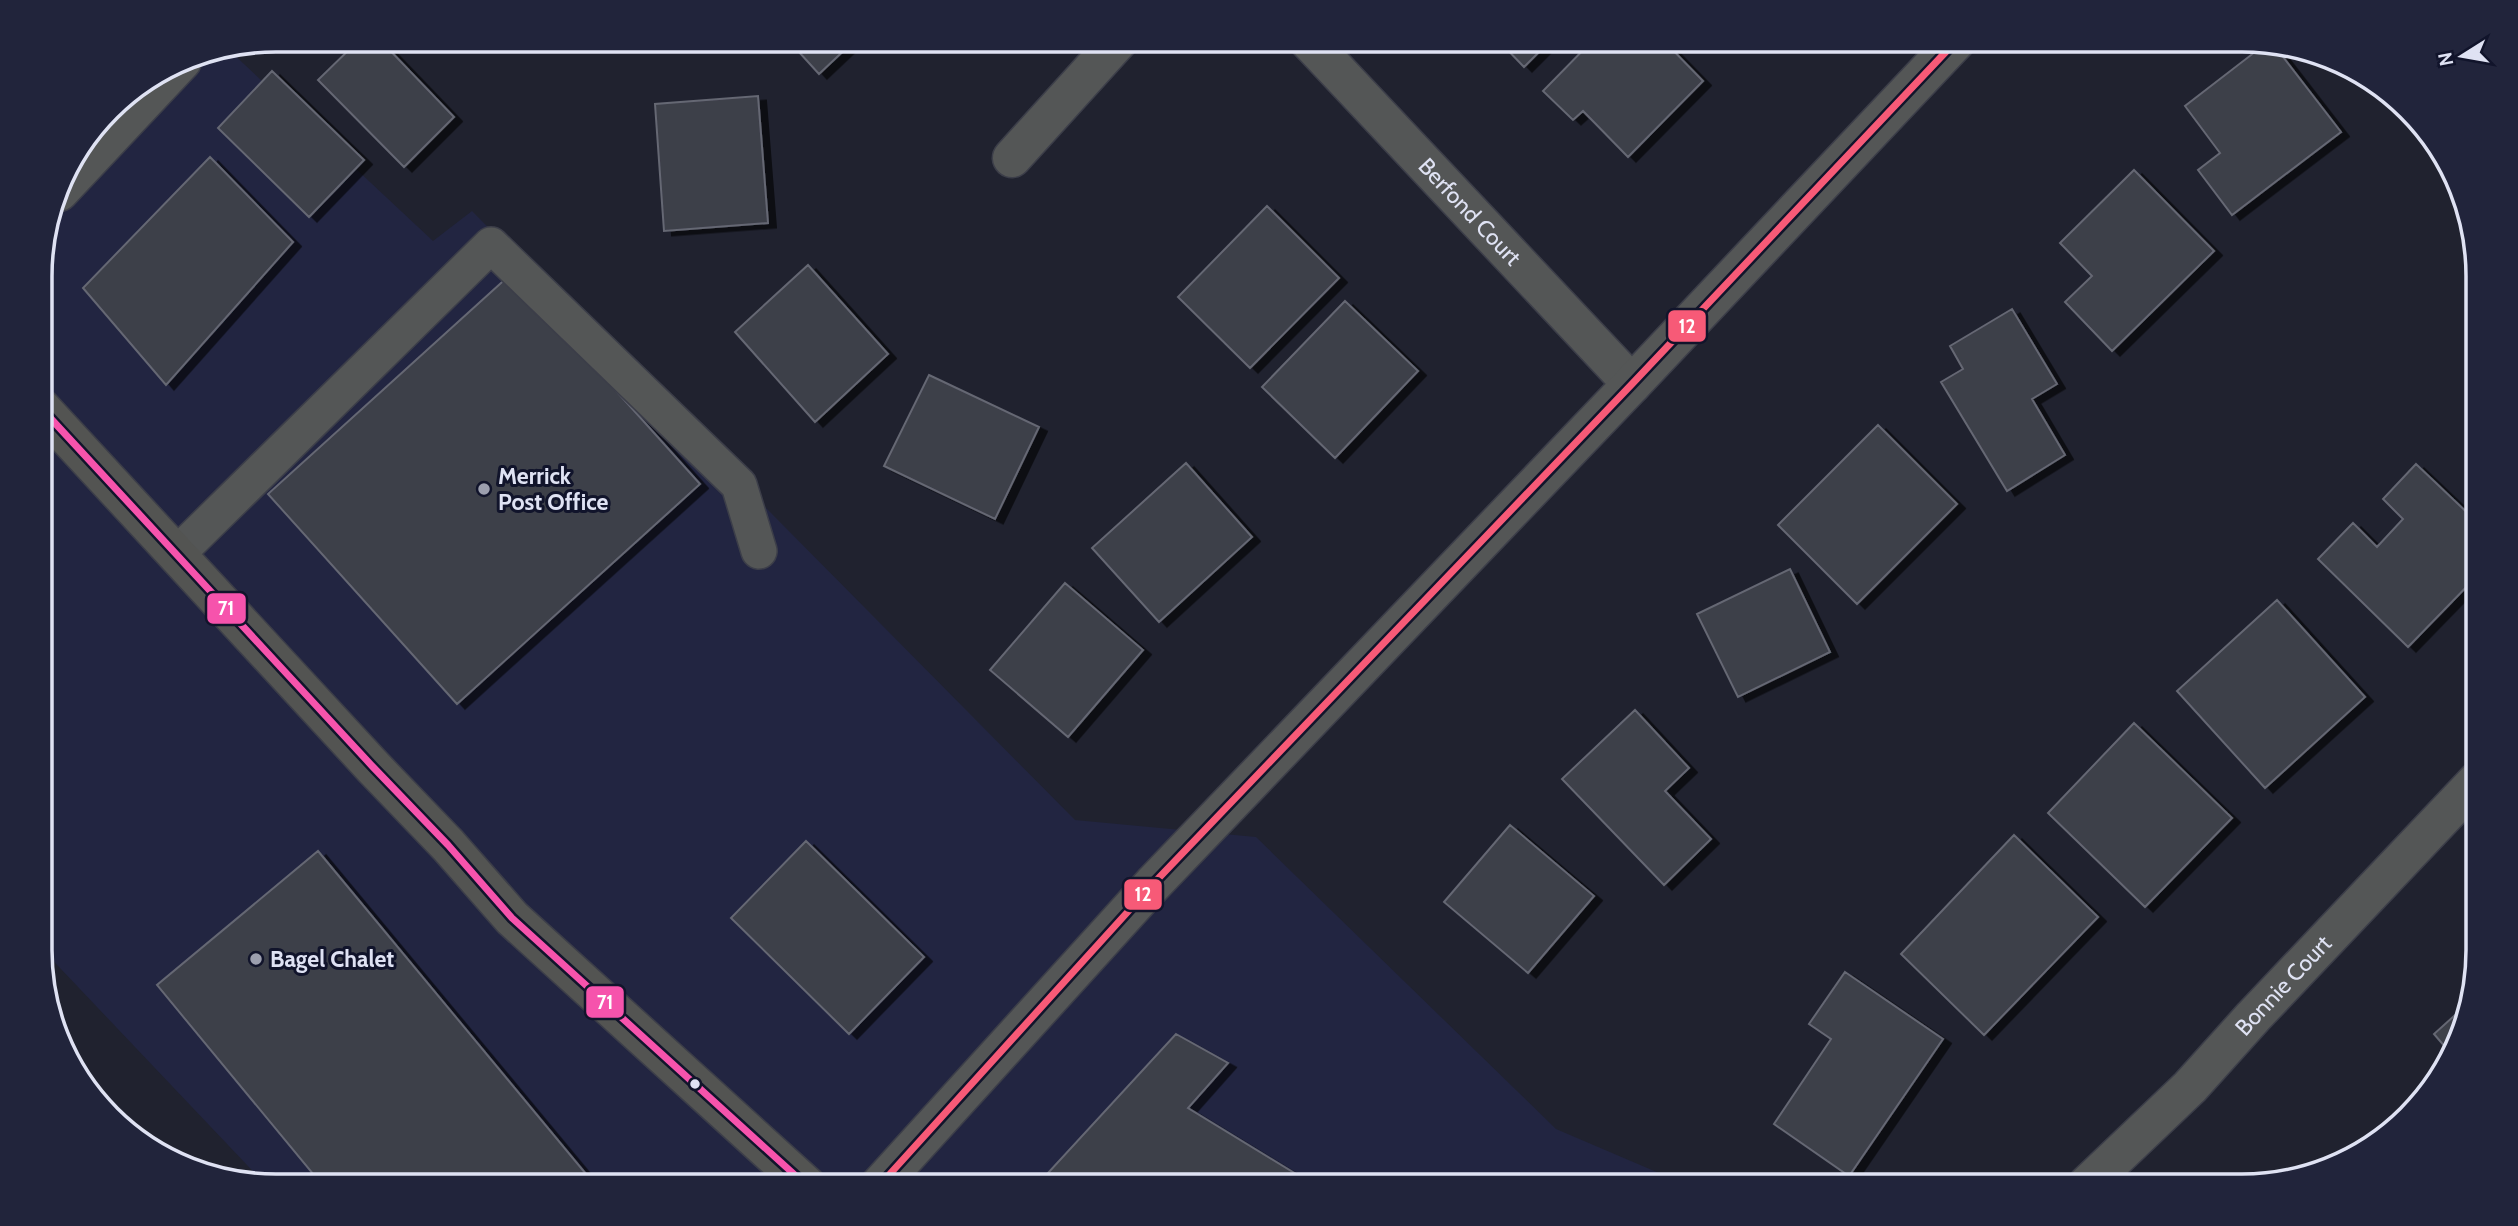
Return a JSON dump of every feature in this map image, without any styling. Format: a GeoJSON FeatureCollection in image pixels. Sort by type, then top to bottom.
{"type":"FeatureCollection","features":[{"type":"Feature","properties":{"kind":"main road"},"geometry":{"type":"LineString","coordinates":[[53,421],[448,845],[512,919],[793,1174]]}},
{"type":"Feature","properties":{"kind":"street"},"geometry":{"type":"LineString","coordinates":[[1012,158],[1108,52]]}},
{"type":"Feature","properties":{"kind":"street","name":"Berfond Court"},"geometry":{"type":"LineString","coordinates":[[1319,52],[1632,384]]}},
{"type":"Feature","properties":{"kind":"street"},"geometry":{"type":"LineString","coordinates":[[890,1174],[1153,884],[1946,52]]}},
{"type":"Feature","properties":{"kind":"street"},"geometry":{"type":"LineString","coordinates":[[81,168],[158,87]]}},
{"type":"Feature","properties":{"kind":"street","name":"Bonnie Court"},"geometry":{"type":"LineString","coordinates":[[2100,1173],[2190,1087],[2466,793]]}},
{"type":"Feature","properties":{"kind":"lane"},"geometry":{"type":"LineString","coordinates":[[177,554],[491,245],[738,485],[759,551]]}},
{"type":"Feature","properties":{"kind":"shaded area"},"geometry":{"type":"Polygon","coordinates":[[[236,56],[433,241],[472,211],[1075,820],[1256,837],[1556,1129],[1660,1173],[254,1172],[53,960],[53,262],[60,219],[70,191],[90,152],[102,137],[153,89],[205,64],[236,56]]]}},
{"type":"Feature","properties":{"kind":"building"},"geometry":{"type":"Polygon","coordinates":[[[347,52],[392,52],[454,117],[404,167],[318,80],[347,52]]]}},
{"type":"Feature","properties":{"kind":"building"},"geometry":{"type":"Polygon","coordinates":[[[799,52],[842,52],[819,74],[799,52]]]}},
{"type":"Feature","properties":{"kind":"building"},"geometry":{"type":"Polygon","coordinates":[[[1510,52],[1539,52],[1524,67],[1510,52]]]}},
{"type":"Feature","properties":{"kind":"building"},"geometry":{"type":"Polygon","coordinates":[[[1581,52],[1675,52],[1703,81],[1628,157],[1583,111],[1573,120],[1543,91],[1581,52]]]}},
{"type":"Feature","properties":{"kind":"building"},"geometry":{"type":"Polygon","coordinates":[[[2254,53],[2271,54],[2283,57],[2341,132],[2232,215],[2198,170],[2220,153],[2185,106],[2254,53]]]}},
{"type":"Feature","properties":{"kind":"building"},"geometry":{"type":"Polygon","coordinates":[[[272,71],[364,160],[309,217],[218,128],[272,71]]]}},
{"type":"Feature","properties":{"kind":"building"},"geometry":{"type":"Polygon","coordinates":[[[758,96],[768,223],[664,231],[655,104],[758,96]]]}},
{"type":"Feature","properties":{"kind":"building"},"geometry":{"type":"Polygon","coordinates":[[[210,157],[293,242],[166,385],[83,288],[210,157]]]}},
{"type":"Feature","properties":{"kind":"building"},"geometry":{"type":"Polygon","coordinates":[[[2134,170],[2214,251],[2112,351],[2065,302],[2092,276],[2060,243],[2134,170]]]}},
{"type":"Feature","properties":{"kind":"building"},"geometry":{"type":"Polygon","coordinates":[[[1267,206],[1339,278],[1250,368],[1178,297],[1267,206]]]}},
{"type":"Feature","properties":{"kind":"building"},"geometry":{"type":"Polygon","coordinates":[[[808,265],[888,354],[815,422],[735,332],[808,265]]]}},
{"type":"Feature","properties":{"kind":"building","name":"Merrick Post Office"},"geometry":{"type":"Polygon","coordinates":[[[511,274],[700,484],[457,704],[268,494],[511,274]]]}},
{"type":"Feature","properties":{"kind":"building"},"geometry":{"type":"Polygon","coordinates":[[[1345,301],[1418,371],[1335,458],[1262,387],[1345,301]]]}},
{"type":"Feature","properties":{"kind":"building"},"geometry":{"type":"Polygon","coordinates":[[[2012,309],[2057,384],[2032,399],[2065,455],[2007,491],[1941,382],[1963,369],[1950,346],[2012,309]]]}},
{"type":"Feature","properties":{"kind":"building"},"geometry":{"type":"Polygon","coordinates":[[[929,375],[1039,427],[995,519],[884,466],[929,375]]]}},
{"type":"Feature","properties":{"kind":"building"},"geometry":{"type":"Polygon","coordinates":[[[1878,425],[1957,504],[1857,604],[1778,525],[1878,425]]]}},
{"type":"Feature","properties":{"kind":"building"},"geometry":{"type":"Polygon","coordinates":[[[1186,463],[1252,537],[1159,622],[1092,548],[1186,463]]]}},
{"type":"Feature","properties":{"kind":"building"},"geometry":{"type":"Polygon","coordinates":[[[2416,464],[2466,512],[2466,587],[2408,647],[2318,559],[2353,523],[2377,547],[2403,519],[2383,499],[2416,464]]]}},
{"type":"Feature","properties":{"kind":"building"},"geometry":{"type":"Polygon","coordinates":[[[1790,569],[1830,652],[1738,697],[1697,614],[1790,569]]]}},
{"type":"Feature","properties":{"kind":"building"},"geometry":{"type":"Polygon","coordinates":[[[1065,583],[1143,650],[1068,737],[990,670],[1065,583]]]}},
{"type":"Feature","properties":{"kind":"building"},"geometry":{"type":"Polygon","coordinates":[[[2277,600],[2365,697],[2265,788],[2177,691],[2277,600]]]}},
{"type":"Feature","properties":{"kind":"building"},"geometry":{"type":"Polygon","coordinates":[[[1635,710],[1689,768],[1665,791],[1711,839],[1664,885],[1562,779],[1635,710]]]}},
{"type":"Feature","properties":{"kind":"building"},"geometry":{"type":"Polygon","coordinates":[[[2134,723],[2232,818],[2145,907],[2048,813],[2134,723]]]}},
{"type":"Feature","properties":{"kind":"building"},"geometry":{"type":"Polygon","coordinates":[[[1510,825],[1594,896],[1528,973],[1444,902],[1510,825]]]}},
{"type":"Feature","properties":{"kind":"building"},"geometry":{"type":"Polygon","coordinates":[[[2014,835],[2098,917],[1984,1035],[1901,954],[2014,835]]]}},
{"type":"Feature","properties":{"kind":"building"},"geometry":{"type":"Polygon","coordinates":[[[806,841],[924,957],[849,1034],[731,918],[806,841]]]}},
{"type":"Feature","properties":{"kind":"building"},"geometry":{"type":"Polygon","coordinates":[[[318,851],[586,1174],[313,1174],[157,985],[318,851]]]}},
{"type":"Feature","properties":{"kind":"building"},"geometry":{"type":"Polygon","coordinates":[[[1845,972],[1943,1039],[1851,1173],[1845,1173],[1774,1124],[1831,1039],[1809,1024],[1845,972]]]}},
{"type":"Feature","properties":{"kind":"building"},"geometry":{"type":"Polygon","coordinates":[[[2455,1015],[2443,1045],[2434,1034],[2455,1015]]]}},
{"type":"Feature","properties":{"kind":"building"},"geometry":{"type":"Polygon","coordinates":[[[1176,1034],[1228,1063],[1188,1108],[1295,1173],[1047,1174],[1176,1034]]]}},
{"type":"Feature","properties":{"kind":"transit line","name":"12"},"geometry":{"type":"LineString","coordinates":[[890,1174],[1153,884],[1946,52]]}},
{"type":"Feature","properties":{"kind":"transit line","name":"71"},"geometry":{"type":"LineString","coordinates":[[53,421],[448,845],[512,918],[794,1174]]}},
{"type":"Feature","properties":{"kind":"place","name":"Merrick Post Office"},"geometry":{"type":"Point","coordinates":[484,489]}},
{"type":"Feature","properties":{"kind":"place","name":"Bagel Chalet"},"geometry":{"type":"Point","coordinates":[256,959]}}]}
